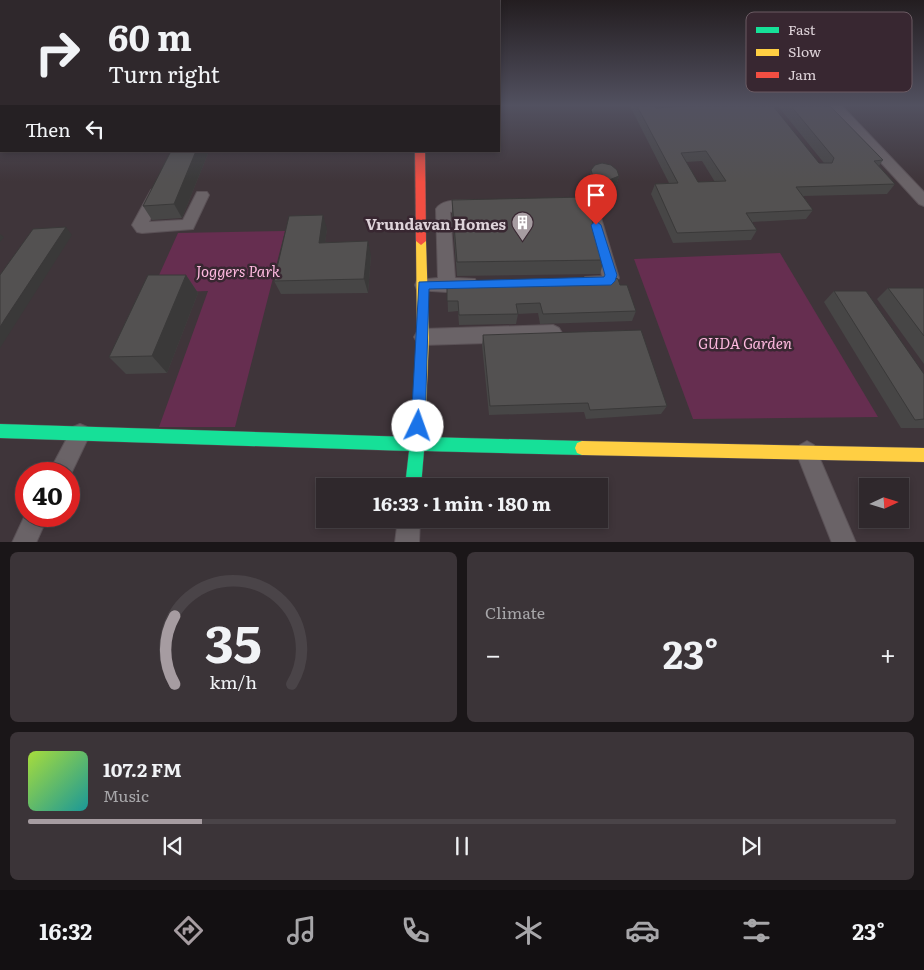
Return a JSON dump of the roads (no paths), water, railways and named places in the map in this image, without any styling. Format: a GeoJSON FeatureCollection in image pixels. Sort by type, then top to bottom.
{"type":"FeatureCollection","features":[{"type":"Feature","properties":{"kind":"street"},"geometry":{"type":"LineString","coordinates":[[859,131],[924,201]]}},
{"type":"Feature","properties":{"kind":"street"},"geometry":{"type":"LineString","coordinates":[[414,478],[423,336],[420,152]]}},
{"type":"Feature","properties":{"kind":"street"},"geometry":{"type":"LineString","coordinates":[[160,184],[140,225],[142,228],[188,225],[202,195]]}},
{"type":"Feature","properties":{"kind":"street"},"geometry":{"type":"LineString","coordinates":[[554,204],[589,205],[611,275],[611,278],[606,282],[577,282]]}},
{"type":"Feature","properties":{"kind":"street"},"geometry":{"type":"LineString","coordinates":[[447,285],[444,209],[446,207],[488,205]]}},
{"type":"Feature","properties":{"kind":"street"},"geometry":{"type":"LineString","coordinates":[[422,222],[444,220]]}},
{"type":"Feature","properties":{"kind":"street"},"geometry":{"type":"LineString","coordinates":[[423,285],[487,284]]}},
{"type":"Feature","properties":{"kind":"street"},"geometry":{"type":"LineString","coordinates":[[423,336],[573,332]]}},
{"type":"Feature","properties":{"kind":"street"},"geometry":{"type":"LineString","coordinates":[[0,431],[417,444],[924,455]]}},
{"type":"Feature","properties":{"kind":"street"},"geometry":{"type":"LineString","coordinates":[[65,462],[80,434]]}},
{"type":"Feature","properties":{"kind":"street"},"geometry":{"type":"LineString","coordinates":[[808,452],[844,542]]}},
{"type":"Feature","properties":{"kind":"street"},"geometry":{"type":"LineString","coordinates":[[24,542],[32,527]]}},
{"type":"Feature","properties":{"kind":"street"},"geometry":{"type":"LineString","coordinates":[[407,542],[408,528]]}},
{"type":"Feature","properties":{"kind":"place","name":"Vrundavan Homes"},"geometry":{"type":"Point","coordinates":[522,242]}},
{"type":"Feature","properties":{"kind":"park label","name":"Joggers Park"},"geometry":{"type":"Point","coordinates":[238,270]}},
{"type":"Feature","properties":{"kind":"park label","name":"GUDA Garden"},"geometry":{"type":"Point","coordinates":[745,342]}}]}
